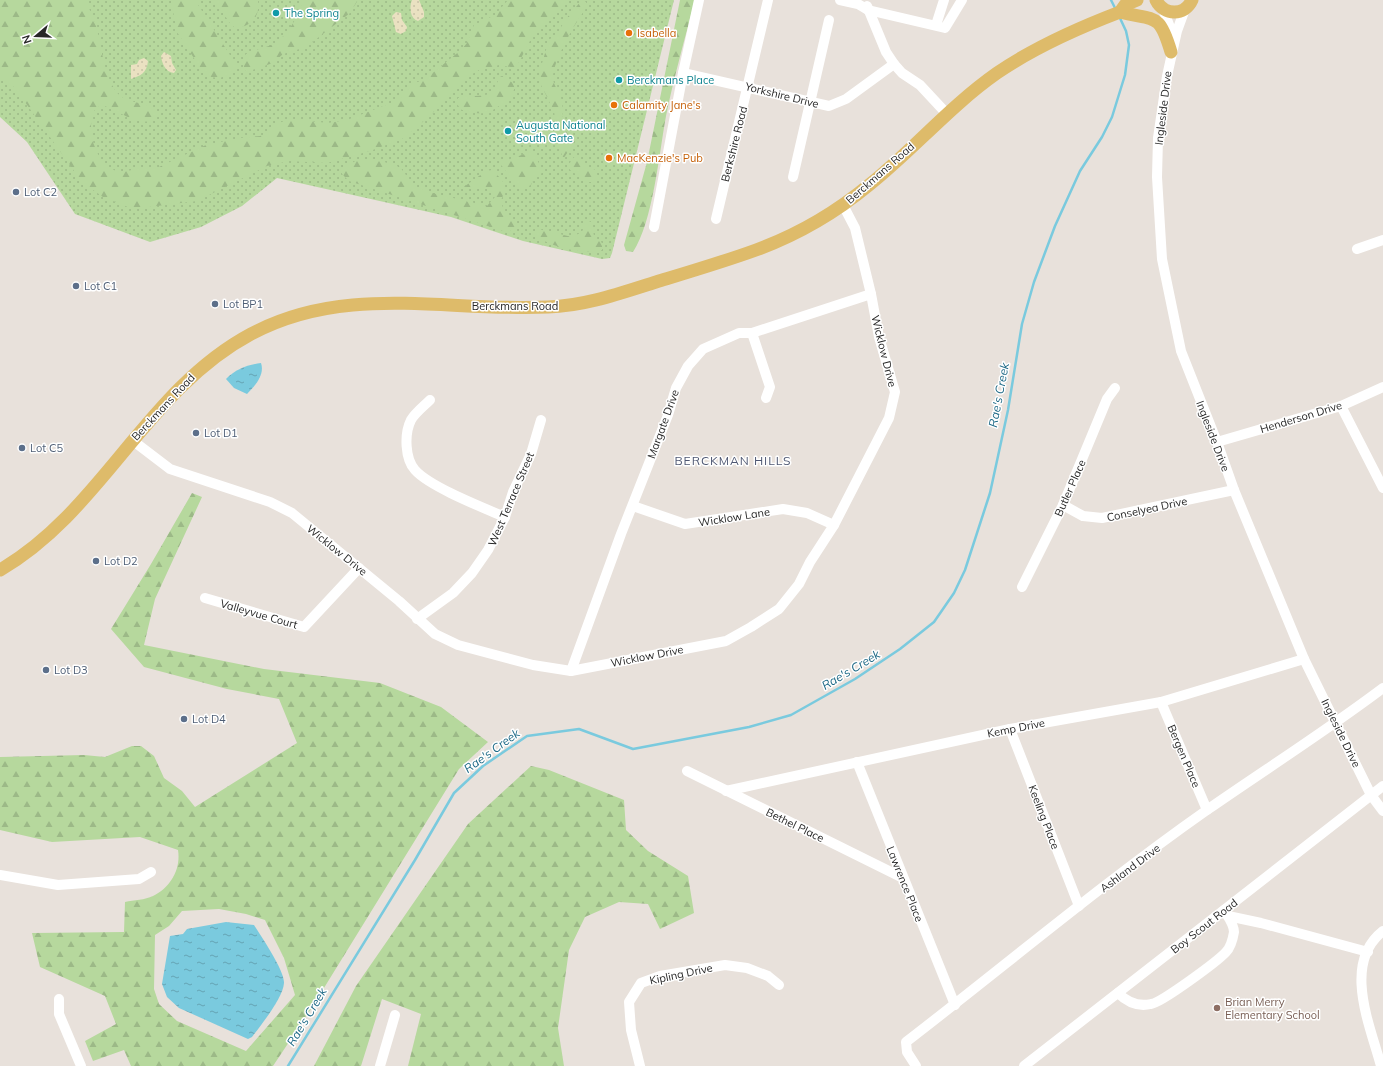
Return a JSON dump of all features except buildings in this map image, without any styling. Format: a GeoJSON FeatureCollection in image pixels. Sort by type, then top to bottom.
{"type":"FeatureCollection","features":[{"type":"Feature","properties":{"kind":"main road","name":"Berckmans Road"},"geometry":{"type":"LineString","coordinates":[[1124,13],[1125,5],[1137,0]]}},
{"type":"Feature","properties":{"kind":"main road","name":"Berckmans Road"},"geometry":{"type":"LineString","coordinates":[[0,570],[28,552],[63,522],[172,394],[214,357],[251,333],[304,313],[325,308],[358,304],[397,302],[516,308],[551,307],[580,303],[634,289],[758,249],[798,232],[843,205],[872,183],[947,114],[998,73],[1028,54],[1085,25],[1124,13],[1161,6],[1176,12],[1191,3]]}},
{"type":"Feature","properties":{"kind":"main road"},"geometry":{"type":"LineString","coordinates":[[1124,13],[1148,16],[1159,24],[1166,35],[1171,52]]}},
{"type":"Feature","properties":{"kind":"street"},"geometry":{"type":"LineString","coordinates":[[654,227],[683,72],[699,0]]}},
{"type":"Feature","properties":{"kind":"street","name":"Berkshire Road"},"geometry":{"type":"LineString","coordinates":[[716,219],[768,0]]}},
{"type":"Feature","properties":{"kind":"street"},"geometry":{"type":"LineString","coordinates":[[840,0],[858,4],[868,10],[945,28],[962,0]]}},
{"type":"Feature","properties":{"kind":"street"},"geometry":{"type":"LineString","coordinates":[[865,0],[886,52],[894,64],[902,73],[920,85],[947,114]]}},
{"type":"Feature","properties":{"kind":"street"},"geometry":{"type":"LineString","coordinates":[[936,25],[944,0]]}},
{"type":"Feature","properties":{"kind":"street","name":"Ingleside Drive"},"geometry":{"type":"LineString","coordinates":[[1171,52],[1191,3]]}},
{"type":"Feature","properties":{"kind":"street","name":"Ingleside Drive"},"geometry":{"type":"LineString","coordinates":[[1161,6],[1171,30],[1171,52],[1158,138],[1157,177],[1162,259],[1181,352],[1217,442],[1234,490],[1304,659],[1371,795],[1383,812]]}},
{"type":"Feature","properties":{"kind":"street"},"geometry":{"type":"LineString","coordinates":[[793,177],[829,20]]}},
{"type":"Feature","properties":{"kind":"street","name":"Yorkshire Drive"},"geometry":{"type":"LineString","coordinates":[[683,72],[810,103],[829,106],[846,99],[894,64]]}},
{"type":"Feature","properties":{"kind":"street","name":"Wicklow Drive"},"geometry":{"type":"LineString","coordinates":[[132,440],[170,470],[270,502],[292,513],[399,601],[435,634],[458,645],[533,665],[571,671],[726,641],[778,609],[795,589],[810,562],[834,525],[889,418],[894,392],[879,337],[871,294],[855,228],[843,205]]}},
{"type":"Feature","properties":{"kind":"street"},"geometry":{"type":"LineString","coordinates":[[1357,249],[1383,240]]}},
{"type":"Feature","properties":{"kind":"street","name":"Margate Drive"},"geometry":{"type":"LineString","coordinates":[[571,671],[621,534],[668,415],[676,388],[688,366],[703,349],[739,333],[752,333],[871,294]]}},
{"type":"Feature","properties":{"kind":"street"},"geometry":{"type":"LineString","coordinates":[[752,333],[770,387],[766,398]]}},
{"type":"Feature","properties":{"kind":"street","name":"Henderson Drive"},"geometry":{"type":"LineString","coordinates":[[1217,442],[1341,406],[1383,387]]}},
{"type":"Feature","properties":{"kind":"street","name":"Butler Place"},"geometry":{"type":"LineString","coordinates":[[1022,586],[1063,505],[1107,399],[1115,388]]}},
{"type":"Feature","properties":{"kind":"street"},"geometry":{"type":"LineString","coordinates":[[430,400],[411,420],[407,437],[407,453],[415,470],[432,482],[473,504],[505,516]]}},
{"type":"Feature","properties":{"kind":"street"},"geometry":{"type":"LineString","coordinates":[[1341,406],[1383,488]]}},
{"type":"Feature","properties":{"kind":"street","name":"West Terrace Street"},"geometry":{"type":"LineString","coordinates":[[417,619],[453,593],[472,573],[488,550],[505,516],[513,492],[530,454],[541,420]]}},
{"type":"Feature","properties":{"kind":"street","name":"Conselyea Drive"},"geometry":{"type":"LineString","coordinates":[[1063,505],[1084,516],[1102,518],[1234,490]]}},
{"type":"Feature","properties":{"kind":"street","name":"Wicklow Lane"},"geometry":{"type":"LineString","coordinates":[[633,506],[685,524],[783,509],[806,513],[834,525]]}},
{"type":"Feature","properties":{"kind":"street","name":"Valleyvue Court"},"geometry":{"type":"LineString","coordinates":[[205,598],[304,627],[359,568]]}},
{"type":"Feature","properties":{"kind":"street","name":"Kemp Drive"},"geometry":{"type":"LineString","coordinates":[[726,791],[1010,729],[1161,702],[1304,659]]}},
{"type":"Feature","properties":{"kind":"street","name":"Ashland Drive"},"geometry":{"type":"LineString","coordinates":[[916,1066],[907,1052],[906,1042],[1079,906],[1206,810],[1336,724],[1383,688]]}},
{"type":"Feature","properties":{"kind":"street","name":"Bergen Place"},"geometry":{"type":"LineString","coordinates":[[1161,702],[1206,810]]}},
{"type":"Feature","properties":{"kind":"street","name":"Keeling Place"},"geometry":{"type":"LineString","coordinates":[[1010,729],[1079,906]]}},
{"type":"Feature","properties":{"kind":"street","name":"Lawrence Place"},"geometry":{"type":"LineString","coordinates":[[857,762],[955,1005]]}},
{"type":"Feature","properties":{"kind":"street","name":"Bethel Place"},"geometry":{"type":"LineString","coordinates":[[687,771],[903,878]]}},
{"type":"Feature","properties":{"kind":"street","name":"Boy Scout Road"},"geometry":{"type":"LineString","coordinates":[[1029,1065],[1118,993],[1226,913],[1383,786]]}},
{"type":"Feature","properties":{"kind":"street"},"geometry":{"type":"LineString","coordinates":[[0,875],[58,885],[139,880],[151,872]]}},
{"type":"Feature","properties":{"kind":"street"},"geometry":{"type":"LineString","coordinates":[[1226,913],[1368,952]]}},
{"type":"Feature","properties":{"kind":"street"},"geometry":{"type":"LineString","coordinates":[[1118,993],[1124,1000],[1137,1005],[1152,1004],[1167,997],[1227,952],[1234,932],[1233,926],[1226,913]]}},
{"type":"Feature","properties":{"kind":"street"},"geometry":{"type":"LineString","coordinates":[[1381,1066],[1361,994],[1361,966],[1373,939],[1383,931]]}},
{"type":"Feature","properties":{"kind":"street","name":"Kipling Drive"},"geometry":{"type":"LineString","coordinates":[[640,1066],[631,1030],[629,1002],[641,983],[660,976],[725,965],[747,968],[761,973],[768,976],[780,985]]}},
{"type":"Feature","properties":{"kind":"street"},"geometry":{"type":"LineString","coordinates":[[59,999],[59,1014],[82,1066]]}},
{"type":"Feature","properties":{"kind":"street"},"geometry":{"type":"LineString","coordinates":[[380,1066],[395,1015]]}},
{"type":"Feature","properties":{"kind":"green space"},"geometry":{"type":"Polygon","coordinates":[[[0,0],[674,0],[612,253],[610,258],[602,259],[523,241],[451,217],[277,178],[242,206],[201,227],[150,242],[75,214],[27,142],[0,117],[0,0]]]}},
{"type":"Feature","properties":{"kind":"green space"},"geometry":{"type":"Polygon","coordinates":[[[0,0],[84,0],[94,19],[107,74],[115,90],[119,95],[131,101],[153,108],[157,112],[154,119],[142,121],[125,116],[105,106],[104,102],[94,111],[91,125],[91,138],[101,161],[106,166],[122,172],[147,167],[159,167],[206,145],[240,138],[260,136],[265,134],[276,124],[290,119],[328,123],[347,120],[399,100],[411,84],[424,80],[461,50],[467,43],[474,25],[495,15],[508,0],[567,0],[535,31],[516,68],[499,65],[479,70],[462,80],[430,116],[402,139],[370,151],[327,163],[289,161],[267,166],[197,201],[133,209],[103,197],[82,182],[15,88],[0,75],[0,0]]]}},
{"type":"Feature","properties":{"kind":"green space"},"geometry":{"type":"Polygon","coordinates":[[[171,0],[195,0],[235,63],[235,70],[230,75],[219,78],[211,77],[201,69],[177,32],[171,0]]]}},
{"type":"Feature","properties":{"kind":"green space"},"geometry":{"type":"Polygon","coordinates":[[[215,0],[258,0],[258,11],[251,23],[236,29],[229,22],[215,0]]]}},
{"type":"Feature","properties":{"kind":"green space"},"geometry":{"type":"Polygon","coordinates":[[[303,0],[358,0],[350,13],[306,47],[283,54],[273,63],[246,72],[244,68],[244,56],[251,51],[273,44],[285,35],[298,15],[303,0]]]}},
{"type":"Feature","properties":{"kind":"green space"},"geometry":{"type":"Polygon","coordinates":[[[582,0],[586,2],[587,7],[577,21],[567,40],[558,59],[553,75],[555,85],[562,101],[564,123],[572,146],[563,159],[558,141],[554,111],[541,85],[540,70],[549,40],[559,31],[565,20],[582,0]]]}},
{"type":"Feature","properties":{"kind":"green space"},"geometry":{"type":"Polygon","coordinates":[[[680,0],[695,0],[669,101],[646,223],[633,252],[626,251],[624,245],[647,162],[680,0]]]}},
{"type":"Feature","properties":{"kind":"green space"},"geometry":{"type":"Polygon","coordinates":[[[502,76],[511,81],[514,86],[512,94],[504,102],[493,110],[485,113],[460,109],[457,103],[458,98],[492,93],[500,77],[502,76]]]}},
{"type":"Feature","properties":{"kind":"green space"},"geometry":{"type":"Polygon","coordinates":[[[530,152],[534,153],[543,172],[533,180],[531,185],[520,187],[513,182],[501,165],[502,162],[530,152]]]}},
{"type":"Feature","properties":{"kind":"green space"},"geometry":{"type":"Polygon","coordinates":[[[576,156],[587,167],[596,170],[598,178],[594,182],[587,182],[570,170],[570,162],[576,156]]]}},
{"type":"Feature","properties":{"kind":"green space"},"geometry":{"type":"Polygon","coordinates":[[[357,160],[378,160],[400,167],[414,186],[436,194],[487,206],[495,197],[493,191],[488,187],[461,189],[486,171],[492,170],[502,180],[505,186],[501,200],[504,213],[520,228],[506,232],[349,181],[342,174],[342,169],[357,160]]]}},
{"type":"Feature","properties":{"kind":"green space"},"geometry":{"type":"Polygon","coordinates":[[[586,220],[591,222],[594,236],[602,243],[602,250],[587,252],[567,249],[548,243],[535,235],[538,229],[572,237],[582,232],[586,220]]]}},
{"type":"Feature","properties":{"kind":"green space"},"geometry":{"type":"Polygon","coordinates":[[[192,493],[202,497],[155,599],[144,645],[264,669],[380,683],[441,707],[488,742],[459,769],[311,1009],[273,1066],[131,1066],[124,1050],[93,1061],[85,1041],[116,1024],[105,996],[40,967],[32,933],[124,932],[125,902],[153,896],[165,888],[176,871],[179,857],[178,850],[140,837],[52,842],[0,830],[0,757],[84,755],[105,757],[132,746],[141,746],[154,756],[164,778],[182,791],[195,807],[297,743],[279,699],[227,689],[144,667],[111,629],[192,493]],[[219,909],[182,911],[169,926],[155,935],[154,989],[159,1004],[177,1021],[246,1051],[295,995],[284,958],[265,920],[246,914],[219,909]]]}},
{"type":"Feature","properties":{"kind":"green space"},"geometry":{"type":"Polygon","coordinates":[[[531,766],[549,770],[624,800],[626,830],[648,851],[688,876],[694,913],[660,929],[648,904],[619,902],[585,917],[569,950],[558,1028],[564,1066],[408,1066],[421,1014],[382,999],[361,1066],[314,1066],[356,986],[468,824],[531,766]]]}},
{"type":"Feature","properties":{"kind":"sand"},"geometry":{"type":"Polygon","coordinates":[[[412,0],[419,0],[424,12],[424,17],[418,21],[413,18],[411,12],[412,0]]]}},
{"type":"Feature","properties":{"kind":"sand"},"geometry":{"type":"Polygon","coordinates":[[[396,12],[401,13],[402,20],[407,27],[406,31],[401,34],[396,32],[392,16],[396,12]]]}},
{"type":"Feature","properties":{"kind":"sand"},"geometry":{"type":"Polygon","coordinates":[[[164,52],[171,56],[172,63],[176,70],[174,73],[168,71],[163,64],[161,56],[164,52]]]}},
{"type":"Feature","properties":{"kind":"sand"},"geometry":{"type":"Polygon","coordinates":[[[144,58],[148,61],[145,71],[131,79],[131,65],[137,64],[139,60],[144,58]]]}},
{"type":"Feature","properties":{"kind":"water"},"geometry":{"type":"Polygon","coordinates":[[[261,363],[262,372],[256,384],[247,394],[234,388],[226,379],[242,368],[261,363]]]}},
{"type":"Feature","properties":{"kind":"water"},"geometry":{"type":"Polygon","coordinates":[[[226,922],[254,925],[281,970],[284,983],[283,989],[276,1004],[252,1037],[248,1039],[179,1008],[167,997],[162,984],[170,936],[183,934],[187,929],[226,922]]]}},
{"type":"Feature","properties":{"kind":"waterway","name":"Rae's Creek"},"geometry":{"type":"LineString","coordinates":[[1111,0],[1116,10]]}},
{"type":"Feature","properties":{"kind":"waterway","name":"Rae's Creek"},"geometry":{"type":"LineString","coordinates":[[288,1066],[415,860],[454,793],[483,766],[527,736],[579,729],[633,749],[749,727],[791,715],[855,679],[900,649],[934,622],[954,593],[965,570],[990,493],[1008,410],[1022,324],[1034,282],[1055,226],[1080,171],[1102,137],[1112,117],[1125,75],[1129,45],[1126,31],[1119,16]]}},
{"type":"Feature","properties":{"kind":"place","name":"The Spring"},"geometry":{"type":"Point","coordinates":[276,13]}},
{"type":"Feature","properties":{"kind":"place","name":"Isabella"},"geometry":{"type":"Point","coordinates":[629,33]}},
{"type":"Feature","properties":{"kind":"place","name":"Berckmans Place"},"geometry":{"type":"Point","coordinates":[619,80]}},
{"type":"Feature","properties":{"kind":"place","name":"Calamity Jane's"},"geometry":{"type":"Point","coordinates":[614,105]}},
{"type":"Feature","properties":{"kind":"place","name":"Augusta National South Gate"},"geometry":{"type":"Point","coordinates":[508,131]}},
{"type":"Feature","properties":{"kind":"place","name":"MacKenzie's Pub"},"geometry":{"type":"Point","coordinates":[609,158]}},
{"type":"Feature","properties":{"kind":"place","name":"Lot C2"},"geometry":{"type":"Point","coordinates":[16,192]}},
{"type":"Feature","properties":{"kind":"place","name":"Lot C1"},"geometry":{"type":"Point","coordinates":[76,286]}},
{"type":"Feature","properties":{"kind":"place","name":"Lot BP1"},"geometry":{"type":"Point","coordinates":[215,304]}},
{"type":"Feature","properties":{"kind":"place","name":"Lot D1"},"geometry":{"type":"Point","coordinates":[196,433]}},
{"type":"Feature","properties":{"kind":"place","name":"Lot C5"},"geometry":{"type":"Point","coordinates":[22,448]}},
{"type":"Feature","properties":{"kind":"place","name":"Lot D2"},"geometry":{"type":"Point","coordinates":[96,561]}},
{"type":"Feature","properties":{"kind":"place","name":"Lot D3"},"geometry":{"type":"Point","coordinates":[46,670]}},
{"type":"Feature","properties":{"kind":"place","name":"Lot D4"},"geometry":{"type":"Point","coordinates":[184,719]}},
{"type":"Feature","properties":{"kind":"place","name":"Brian Merry Elementary School"},"geometry":{"type":"Point","coordinates":[1217,1008]}},
{"type":"Feature","properties":{"kind":"district","name":"BERCKMAN HILLS"},"geometry":{"type":"Point","coordinates":[733,461]}}]}
